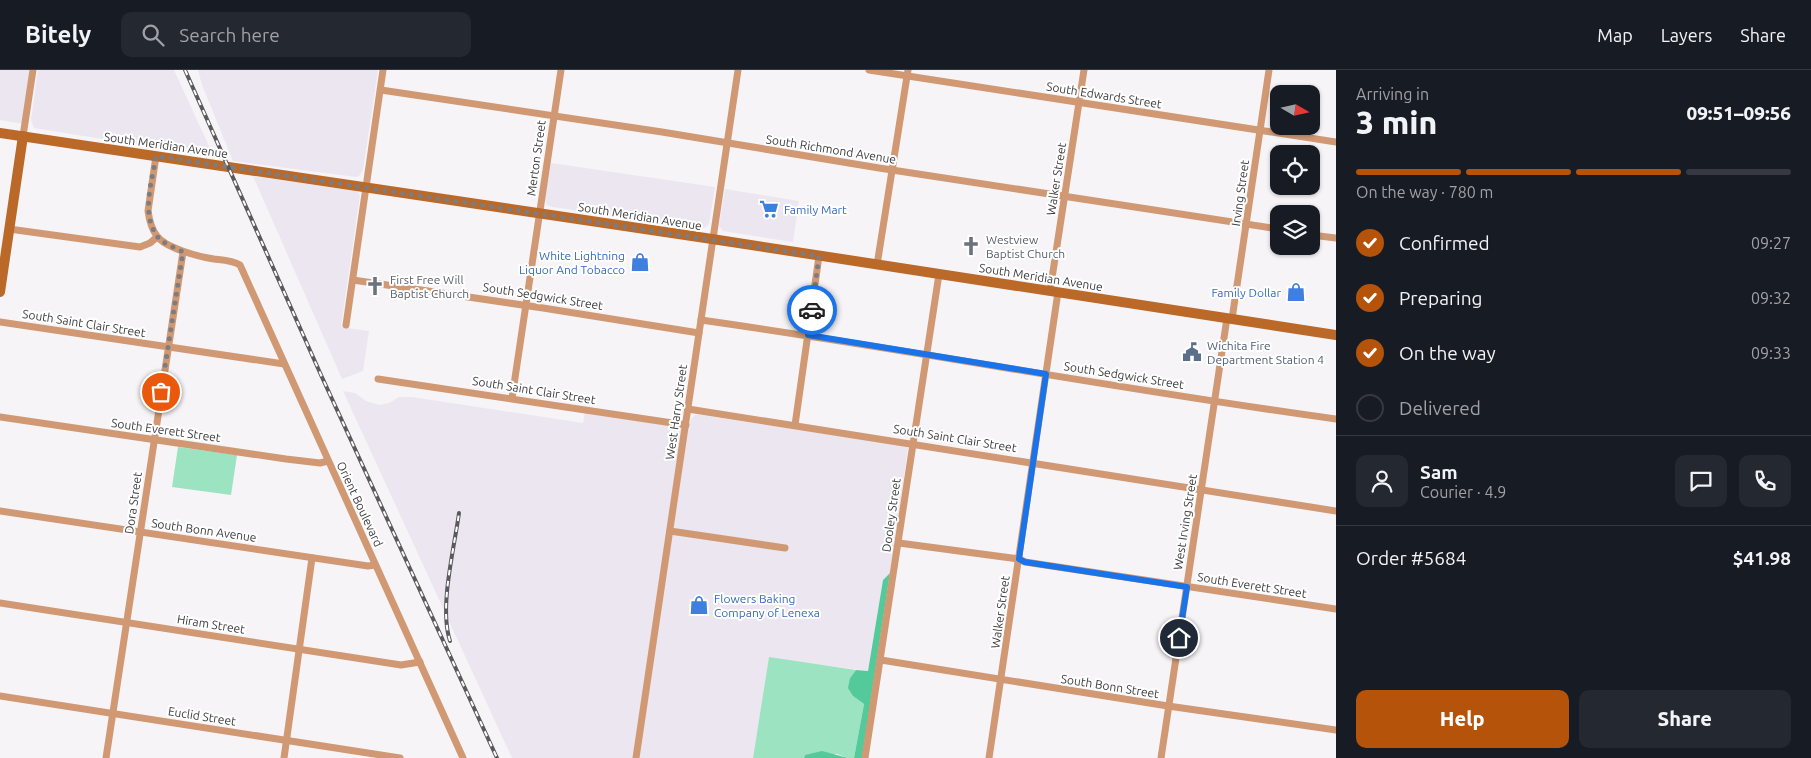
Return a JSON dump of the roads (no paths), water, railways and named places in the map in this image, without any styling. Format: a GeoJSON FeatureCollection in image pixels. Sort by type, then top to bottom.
{"type":"FeatureCollection","features":[{"type":"Feature","properties":{"kind":"main road","name":"South Meridian Avenue"},"geometry":{"type":"LineString","coordinates":[[0,133],[712,239],[1336,335]]}},
{"type":"Feature","properties":{"kind":"main road"},"geometry":{"type":"LineString","coordinates":[[0,292],[22,136]]}},
{"type":"Feature","properties":{"kind":"street"},"geometry":{"type":"LineString","coordinates":[[22,136],[32,70]]}},
{"type":"Feature","properties":{"kind":"street"},"geometry":{"type":"LineString","coordinates":[[346,325],[383,70]]}},
{"type":"Feature","properties":{"kind":"street","name":"Merton Street"},"geometry":{"type":"LineString","coordinates":[[512,398],[561,70]]}},
{"type":"Feature","properties":{"kind":"street","name":"West Harry Street"},"geometry":{"type":"LineString","coordinates":[[636,758],[738,70]]}},
{"type":"Feature","properties":{"kind":"street","name":"South Edwards Street"},"geometry":{"type":"LineString","coordinates":[[869,70],[907,73],[1336,142]]}},
{"type":"Feature","properties":{"kind":"street","name":"Walker Street"},"geometry":{"type":"LineString","coordinates":[[989,758],[1046,374],[1065,196],[1084,70]]}},
{"type":"Feature","properties":{"kind":"street","name":"Irving Street"},"geometry":{"type":"LineString","coordinates":[[1229,319],[1246,224],[1269,70]]}},
{"type":"Feature","properties":{"kind":"street"},"geometry":{"type":"LineString","coordinates":[[877,265],[907,73]]}},
{"type":"Feature","properties":{"kind":"street","name":"South Richmond Avenue"},"geometry":{"type":"LineString","coordinates":[[380,90],[1270,228]]}},
{"type":"Feature","properties":{"kind":"street"},"geometry":{"type":"LineString","coordinates":[[156,156],[148,205],[149,216],[157,237],[183,252]]}},
{"type":"Feature","properties":{"kind":"street"},"geometry":{"type":"LineString","coordinates":[[9,229],[140,247],[150,243],[157,237]]}},
{"type":"Feature","properties":{"kind":"street"},"geometry":{"type":"LineString","coordinates":[[1320,236],[1336,238]]}},
{"type":"Feature","properties":{"kind":"street","name":"Orient Boulevard"},"geometry":{"type":"LineString","coordinates":[[183,252],[235,262],[240,265],[463,758]]}},
{"type":"Feature","properties":{"kind":"street","name":"Dora Street"},"geometry":{"type":"LineString","coordinates":[[106,758],[183,252]]}},
{"type":"Feature","properties":{"kind":"street"},"geometry":{"type":"LineString","coordinates":[[795,425],[819,256]]}},
{"type":"Feature","properties":{"kind":"street","name":"Dooley Street"},"geometry":{"type":"LineString","coordinates":[[866,758],[939,274]]}},
{"type":"Feature","properties":{"kind":"street","name":"South Sedgwick Street"},"geometry":{"type":"LineString","coordinates":[[353,280],[699,333]]}},
{"type":"Feature","properties":{"kind":"street","name":"West Irving Street"},"geometry":{"type":"LineString","coordinates":[[1161,758],[1229,319]]}},
{"type":"Feature","properties":{"kind":"street","name":"South Sedgwick Street"},"geometry":{"type":"LineString","coordinates":[[701,320],[808,335],[1336,419]]}},
{"type":"Feature","properties":{"kind":"street","name":"South Saint Clair Street"},"geometry":{"type":"LineString","coordinates":[[0,322],[284,364]]}},
{"type":"Feature","properties":{"kind":"street","name":"South Saint Clair Street"},"geometry":{"type":"LineString","coordinates":[[378,378],[686,425]]}},
{"type":"Feature","properties":{"kind":"street","name":"South Saint Clair Street"},"geometry":{"type":"LineString","coordinates":[[688,409],[1336,511]]}},
{"type":"Feature","properties":{"kind":"street","name":"South Everett Street"},"geometry":{"type":"LineString","coordinates":[[0,417],[286,459],[320,463],[328,461]]}},
{"type":"Feature","properties":{"kind":"street","name":"South Bonn Avenue"},"geometry":{"type":"LineString","coordinates":[[0,512],[368,566],[375,565]]}},
{"type":"Feature","properties":{"kind":"street"},"geometry":{"type":"LineString","coordinates":[[670,531],[785,548]]}},
{"type":"Feature","properties":{"kind":"street","name":"South Everett Street"},"geometry":{"type":"LineString","coordinates":[[899,543],[1019,559],[1025,562],[1336,609]]}},
{"type":"Feature","properties":{"kind":"street"},"geometry":{"type":"LineString","coordinates":[[284,758],[312,558]]}},
{"type":"Feature","properties":{"kind":"street","name":"Hiram Street"},"geometry":{"type":"LineString","coordinates":[[0,603],[401,664],[420,662]]}},
{"type":"Feature","properties":{"kind":"street","name":"South Bonn Street"},"geometry":{"type":"LineString","coordinates":[[881,660],[1168,706],[1336,730]]}},
{"type":"Feature","properties":{"kind":"street","name":"Euclid Street"},"geometry":{"type":"LineString","coordinates":[[0,696],[400,758]]}},
{"type":"Feature","properties":{"kind":"railway"},"geometry":{"type":"LineString","coordinates":[[185,70],[321,375],[497,758]]}},
{"type":"Feature","properties":{"kind":"railway"},"geometry":{"type":"LineString","coordinates":[[450,641],[446,612],[447,595],[459,513]]}},
{"type":"Feature","properties":{"kind":"place","name":"Family Mart"},"geometry":{"type":"Point","coordinates":[769,209]}},
{"type":"Feature","properties":{"kind":"place","name":"Westview Baptist Church"},"geometry":{"type":"Point","coordinates":[971,246]}},
{"type":"Feature","properties":{"kind":"place","name":"White Lightning Liquor And Tobacco"},"geometry":{"type":"Point","coordinates":[640,262]}},
{"type":"Feature","properties":{"kind":"place","name":"First Free Will Baptist Church"},"geometry":{"type":"Point","coordinates":[375,286]}},
{"type":"Feature","properties":{"kind":"place","name":"Family Dollar"},"geometry":{"type":"Point","coordinates":[1296,292]}},
{"type":"Feature","properties":{"kind":"place","name":"Wichita Fire Department Station 4"},"geometry":{"type":"Point","coordinates":[1192,352]}},
{"type":"Feature","properties":{"kind":"place","name":"Flowers Baking Company of Lenexa"},"geometry":{"type":"Point","coordinates":[699,605]}}]}
